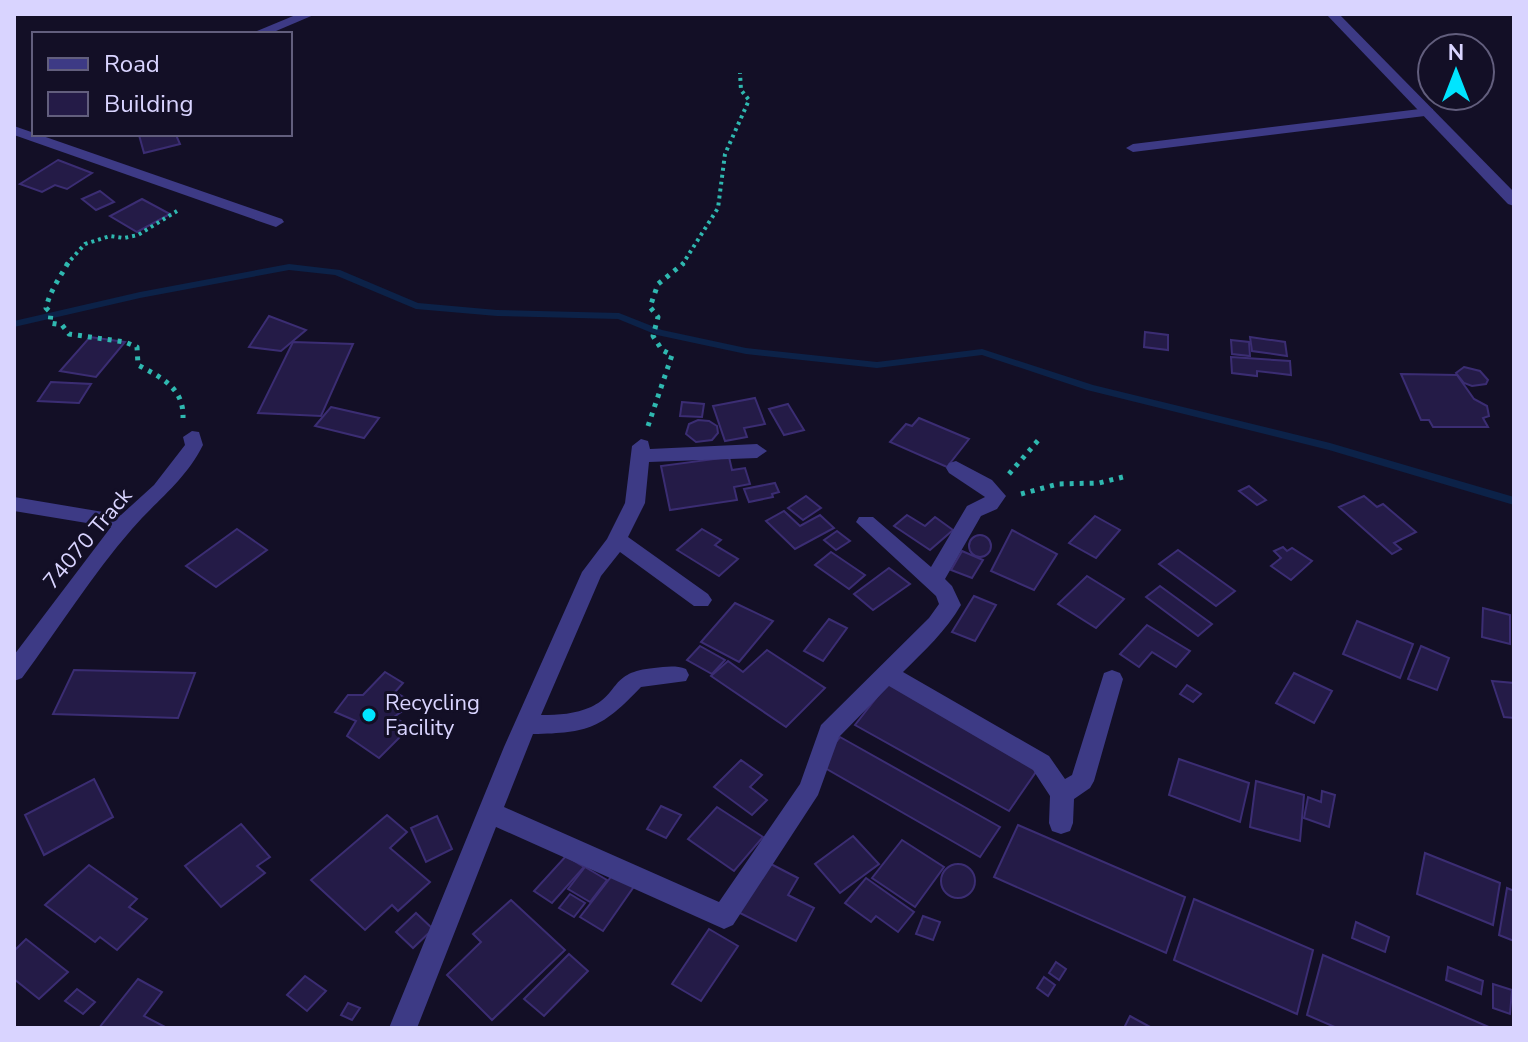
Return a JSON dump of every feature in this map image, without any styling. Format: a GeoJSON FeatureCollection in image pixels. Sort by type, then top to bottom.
{"type":"FeatureCollection","features":[{"type":"Feature","properties":{"kind":"street"},"geometry":{"type":"LineString","coordinates":[[262,32],[310,14]]}},
{"type":"Feature","properties":{"kind":"street"},"geometry":{"type":"LineString","coordinates":[[1332,14],[1416,100]]}},
{"type":"Feature","properties":{"kind":"street"},"geometry":{"type":"LineString","coordinates":[[1133,148],[1428,112],[1514,201]]}},
{"type":"Feature","properties":{"kind":"street"},"geometry":{"type":"LineString","coordinates":[[15,131],[276,222]]}},
{"type":"Feature","properties":{"kind":"street","name":"74070 Track"},"geometry":{"type":"LineString","coordinates":[[14,672],[125,523],[185,462],[193,441]]}},
{"type":"Feature","properties":{"kind":"street"},"geometry":{"type":"LineString","coordinates":[[403,1028],[592,572],[617,539],[635,503],[640,451],[757,451]]}},
{"type":"Feature","properties":{"kind":"street"},"geometry":{"type":"LineString","coordinates":[[933,581],[974,511],[990,504],[996,496],[985,485],[956,468]]}},
{"type":"Feature","properties":{"kind":"street"},"geometry":{"type":"LineString","coordinates":[[14,504],[125,523]]}},
{"type":"Feature","properties":{"kind":"street"},"geometry":{"type":"LineString","coordinates":[[491,813],[724,917],[810,788],[829,732],[937,624],[950,605],[945,592],[866,522]]}},
{"type":"Feature","properties":{"kind":"street"},"geometry":{"type":"LineString","coordinates":[[617,539],[701,600]]}},
{"type":"Feature","properties":{"kind":"street"},"geometry":{"type":"LineString","coordinates":[[887,674],[1041,763],[1062,794],[1061,823]]}},
{"type":"Feature","properties":{"kind":"street"},"geometry":{"type":"LineString","coordinates":[[526,725],[570,724],[603,712],[635,679],[678,675]]}},
{"type":"Feature","properties":{"kind":"street"},"geometry":{"type":"LineString","coordinates":[[1062,794],[1082,781],[1112,679]]}},
{"type":"Feature","properties":{"kind":"path"},"geometry":{"type":"LineString","coordinates":[[640,451],[672,355],[662,350],[653,336],[658,317],[650,307],[658,284],[674,276],[701,240],[709,215],[718,208],[725,154],[749,100],[741,90],[740,73]]}},
{"type":"Feature","properties":{"kind":"path"},"geometry":{"type":"LineString","coordinates":[[193,441],[181,432],[184,410],[177,390],[165,378],[138,365],[137,347],[125,342],[69,334],[62,325],[50,323],[51,313],[46,308],[50,290],[60,281],[66,265],[85,244],[110,236],[124,238],[138,235],[201,196]]}},
{"type":"Feature","properties":{"kind":"path"},"geometry":{"type":"LineString","coordinates":[[992,492],[1041,437]]}},
{"type":"Feature","properties":{"kind":"path"},"geometry":{"type":"LineString","coordinates":[[992,492],[1032,494],[1057,484],[1109,484],[1123,477]]}},
{"type":"Feature","properties":{"kind":"building"},"geometry":{"type":"Polygon","coordinates":[[[139,136],[176,136],[180,144],[144,153],[139,136]]]}},
{"type":"Feature","properties":{"kind":"building"},"geometry":{"type":"Polygon","coordinates":[[[58,160],[92,173],[67,189],[55,185],[42,192],[20,184],[58,160]]]}},
{"type":"Feature","properties":{"kind":"building"},"geometry":{"type":"Polygon","coordinates":[[[100,191],[114,202],[96,210],[82,199],[100,191]]]}},
{"type":"Feature","properties":{"kind":"building"},"geometry":{"type":"Polygon","coordinates":[[[142,199],[170,214],[137,232],[110,216],[142,199]]]}},
{"type":"Feature","properties":{"kind":"building"},"geometry":{"type":"Polygon","coordinates":[[[269,316],[306,330],[281,351],[249,347],[269,316]]]}},
{"type":"Feature","properties":{"kind":"building"},"geometry":{"type":"Polygon","coordinates":[[[1145,332],[1168,335],[1168,350],[1144,347],[1145,332]]]}},
{"type":"Feature","properties":{"kind":"building"},"geometry":{"type":"Polygon","coordinates":[[[90,337],[125,342],[96,377],[60,371],[90,337]]]}},
{"type":"Feature","properties":{"kind":"building"},"geometry":{"type":"Polygon","coordinates":[[[1250,337],[1285,342],[1287,356],[1252,351],[1250,337]]]}},
{"type":"Feature","properties":{"kind":"building"},"geometry":{"type":"Polygon","coordinates":[[[1231,340],[1249,342],[1250,356],[1232,354],[1231,340]]]}},
{"type":"Feature","properties":{"kind":"building"},"geometry":{"type":"Polygon","coordinates":[[[293,342],[353,344],[321,416],[258,413],[293,342]]]}},
{"type":"Feature","properties":{"kind":"building"},"geometry":{"type":"Polygon","coordinates":[[[1231,357],[1290,361],[1291,375],[1257,371],[1257,376],[1232,373],[1231,357]]]}},
{"type":"Feature","properties":{"kind":"building"},"geometry":{"type":"Polygon","coordinates":[[[1464,367],[1480,371],[1488,380],[1486,384],[1472,386],[1464,383],[1456,373],[1464,367]]]}},
{"type":"Feature","properties":{"kind":"building"},"geometry":{"type":"Polygon","coordinates":[[[1401,374],[1457,375],[1474,399],[1487,406],[1489,416],[1483,418],[1488,427],[1433,427],[1429,420],[1421,420],[1401,374]]]}},
{"type":"Feature","properties":{"kind":"building"},"geometry":{"type":"Polygon","coordinates":[[[51,382],[91,384],[79,403],[38,401],[51,382]]]}},
{"type":"Feature","properties":{"kind":"building"},"geometry":{"type":"Polygon","coordinates":[[[755,398],[765,424],[744,428],[747,437],[725,441],[713,406],[755,398]]]}},
{"type":"Feature","properties":{"kind":"building"},"geometry":{"type":"Polygon","coordinates":[[[682,402],[704,404],[702,417],[680,416],[682,402]]]}},
{"type":"Feature","properties":{"kind":"building"},"geometry":{"type":"Polygon","coordinates":[[[788,404],[804,430],[784,435],[769,409],[788,404]]]}},
{"type":"Feature","properties":{"kind":"building"},"geometry":{"type":"Polygon","coordinates":[[[331,407],[379,418],[364,438],[315,426],[331,407]]]}},
{"type":"Feature","properties":{"kind":"building"},"geometry":{"type":"Polygon","coordinates":[[[919,418],[969,439],[947,467],[890,442],[906,424],[912,426],[919,418]]]}},
{"type":"Feature","properties":{"kind":"building"},"geometry":{"type":"Polygon","coordinates":[[[698,420],[717,426],[718,433],[712,440],[696,442],[686,434],[689,424],[698,420]]]}},
{"type":"Feature","properties":{"kind":"building"},"geometry":{"type":"Polygon","coordinates":[[[729,457],[732,470],[745,468],[750,484],[734,487],[737,500],[670,510],[661,466],[729,457]]]}},
{"type":"Feature","properties":{"kind":"building"},"geometry":{"type":"Polygon","coordinates":[[[775,483],[779,492],[772,494],[773,497],[749,502],[744,489],[775,483]]]}},
{"type":"Feature","properties":{"kind":"building"},"geometry":{"type":"Polygon","coordinates":[[[1249,486],[1266,500],[1257,505],[1239,491],[1249,486]]]}},
{"type":"Feature","properties":{"kind":"building"},"geometry":{"type":"Polygon","coordinates":[[[806,496],[821,508],[803,520],[788,508],[806,496]]]}},
{"type":"Feature","properties":{"kind":"building"},"geometry":{"type":"Polygon","coordinates":[[[1364,496],[1377,507],[1383,504],[1416,532],[1394,543],[1401,549],[1392,554],[1339,507],[1364,496]]]}},
{"type":"Feature","properties":{"kind":"building"},"geometry":{"type":"Polygon","coordinates":[[[784,511],[800,526],[820,515],[834,528],[795,549],[766,521],[784,511]]]}},
{"type":"Feature","properties":{"kind":"building"},"geometry":{"type":"Polygon","coordinates":[[[907,515],[925,526],[935,517],[953,530],[930,550],[894,526],[907,515]]]}},
{"type":"Feature","properties":{"kind":"building"},"geometry":{"type":"Polygon","coordinates":[[[1095,516],[1120,530],[1096,558],[1069,543],[1095,516]]]}},
{"type":"Feature","properties":{"kind":"building"},"geometry":{"type":"Polygon","coordinates":[[[237,529],[267,550],[216,587],[186,566],[237,529]]]}},
{"type":"Feature","properties":{"kind":"building"},"geometry":{"type":"Polygon","coordinates":[[[702,529],[721,540],[715,545],[738,559],[719,576],[677,550],[702,529]]]}},
{"type":"Feature","properties":{"kind":"building"},"geometry":{"type":"Polygon","coordinates":[[[1012,530],[1057,554],[1034,590],[991,571],[1012,530]]]}},
{"type":"Feature","properties":{"kind":"building"},"geometry":{"type":"Polygon","coordinates":[[[837,531],[850,541],[836,550],[824,540],[837,531]]]}},
{"type":"Feature","properties":{"kind":"building"},"geometry":{"type":"Polygon","coordinates":[[[980,535],[988,538],[991,546],[988,554],[980,557],[972,554],[969,546],[972,538],[980,535]]]}},
{"type":"Feature","properties":{"kind":"building"},"geometry":{"type":"Polygon","coordinates":[[[1283,547],[1287,551],[1292,548],[1312,561],[1291,580],[1271,566],[1281,558],[1274,551],[1283,547]]]}},
{"type":"Feature","properties":{"kind":"building"},"geometry":{"type":"Polygon","coordinates":[[[1178,550],[1235,591],[1216,606],[1159,564],[1178,550]]]}},
{"type":"Feature","properties":{"kind":"building"},"geometry":{"type":"Polygon","coordinates":[[[962,551],[983,560],[972,578],[951,570],[962,551]]]}},
{"type":"Feature","properties":{"kind":"building"},"geometry":{"type":"Polygon","coordinates":[[[831,552],[865,575],[849,589],[815,565],[831,552]]]}},
{"type":"Feature","properties":{"kind":"building"},"geometry":{"type":"Polygon","coordinates":[[[889,568],[910,584],[873,610],[854,594],[889,568]]]}},
{"type":"Feature","properties":{"kind":"building"},"geometry":{"type":"Polygon","coordinates":[[[1087,576],[1124,599],[1096,628],[1058,604],[1087,576]]]}},
{"type":"Feature","properties":{"kind":"building"},"geometry":{"type":"Polygon","coordinates":[[[1160,586],[1212,624],[1198,636],[1146,597],[1160,586]]]}},
{"type":"Feature","properties":{"kind":"building"},"geometry":{"type":"Polygon","coordinates":[[[974,596],[996,605],[975,641],[952,632],[974,596]]]}},
{"type":"Feature","properties":{"kind":"building"},"geometry":{"type":"Polygon","coordinates":[[[735,603],[773,621],[739,662],[701,642],[735,603]]]}},
{"type":"Feature","properties":{"kind":"building"},"geometry":{"type":"Polygon","coordinates":[[[1483,608],[1510,615],[1510,644],[1482,637],[1483,608]]]}},
{"type":"Feature","properties":{"kind":"building"},"geometry":{"type":"Polygon","coordinates":[[[829,619],[847,628],[823,661],[804,651],[829,619]]]}},
{"type":"Feature","properties":{"kind":"building"},"geometry":{"type":"Polygon","coordinates":[[[1357,621],[1413,644],[1400,678],[1343,654],[1357,621]]]}},
{"type":"Feature","properties":{"kind":"building"},"geometry":{"type":"Polygon","coordinates":[[[1147,625],[1190,651],[1176,667],[1152,652],[1139,667],[1120,654],[1147,625]]]}},
{"type":"Feature","properties":{"kind":"building"},"geometry":{"type":"Polygon","coordinates":[[[700,646],[725,660],[712,674],[687,660],[700,646]]]}},
{"type":"Feature","properties":{"kind":"building"},"geometry":{"type":"Polygon","coordinates":[[[1421,646],[1449,658],[1437,690],[1408,679],[1421,646]]]}},
{"type":"Feature","properties":{"kind":"building"},"geometry":{"type":"Polygon","coordinates":[[[767,650],[825,688],[786,727],[711,676],[728,661],[743,672],[767,650]]]}},
{"type":"Feature","properties":{"kind":"building"},"geometry":{"type":"Polygon","coordinates":[[[74,670],[195,673],[178,718],[53,714],[74,670]]]}},
{"type":"Feature","properties":{"kind":"building","name":"Recycling Facility"},"geometry":{"type":"Polygon","coordinates":[[[385,672],[403,683],[395,692],[414,703],[394,717],[410,727],[379,758],[347,736],[356,721],[335,712],[348,695],[363,695],[385,672]]]}},
{"type":"Feature","properties":{"kind":"building"},"geometry":{"type":"Polygon","coordinates":[[[1294,673],[1332,691],[1314,723],[1276,703],[1294,673]]]}},
{"type":"Feature","properties":{"kind":"building"},"geometry":{"type":"Polygon","coordinates":[[[1492,681],[1514,683],[1514,718],[1504,717],[1492,681]]]}},
{"type":"Feature","properties":{"kind":"building"},"geometry":{"type":"Polygon","coordinates":[[[888,683],[1040,766],[1009,811],[855,725],[888,683]]]}},
{"type":"Feature","properties":{"kind":"building"},"geometry":{"type":"Polygon","coordinates":[[[1187,685],[1201,694],[1193,702],[1180,694],[1187,685]]]}},
{"type":"Feature","properties":{"kind":"building"},"geometry":{"type":"Polygon","coordinates":[[[840,737],[1000,827],[980,857],[818,764],[840,737]]]}},
{"type":"Feature","properties":{"kind":"building"},"geometry":{"type":"Polygon","coordinates":[[[1179,759],[1249,783],[1240,822],[1169,795],[1179,759]]]}},
{"type":"Feature","properties":{"kind":"building"},"geometry":{"type":"Polygon","coordinates":[[[741,760],[762,775],[750,787],[767,800],[752,815],[714,787],[741,760]]]}},
{"type":"Feature","properties":{"kind":"building"},"geometry":{"type":"Polygon","coordinates":[[[94,779],[113,817],[44,855],[25,815],[94,779]]]}},
{"type":"Feature","properties":{"kind":"building"},"geometry":{"type":"Polygon","coordinates":[[[1256,781],[1304,795],[1300,841],[1250,827],[1256,781]]]}},
{"type":"Feature","properties":{"kind":"building"},"geometry":{"type":"Polygon","coordinates":[[[1322,791],[1335,795],[1329,827],[1304,818],[1308,797],[1321,802],[1322,791]]]}},
{"type":"Feature","properties":{"kind":"building"},"geometry":{"type":"Polygon","coordinates":[[[661,806],[681,815],[666,838],[647,829],[661,806]]]}},
{"type":"Feature","properties":{"kind":"building"},"geometry":{"type":"Polygon","coordinates":[[[717,807],[763,837],[734,871],[688,839],[717,807]]]}},
{"type":"Feature","properties":{"kind":"building"},"geometry":{"type":"Polygon","coordinates":[[[387,815],[407,832],[390,848],[430,882],[398,911],[392,905],[365,930],[311,880],[387,815]]]}},
{"type":"Feature","properties":{"kind":"building"},"geometry":{"type":"Polygon","coordinates":[[[437,816],[452,849],[426,862],[411,828],[437,816]]]}},
{"type":"Feature","properties":{"kind":"building"},"geometry":{"type":"Polygon","coordinates":[[[241,824],[270,857],[257,866],[265,873],[221,907],[185,866],[241,824]]]}},
{"type":"Feature","properties":{"kind":"building"},"geometry":{"type":"Polygon","coordinates":[[[1018,825],[1185,897],[1166,953],[994,877],[1018,825]]]}},
{"type":"Feature","properties":{"kind":"building"},"geometry":{"type":"Polygon","coordinates":[[[853,836],[879,864],[840,893],[815,864],[853,836]]]}},
{"type":"Feature","properties":{"kind":"building"},"geometry":{"type":"Polygon","coordinates":[[[902,840],[944,867],[915,907],[872,878],[902,840]]]}},
{"type":"Feature","properties":{"kind":"building"},"geometry":{"type":"Polygon","coordinates":[[[1425,853],[1500,883],[1493,925],[1417,894],[1425,853]]]}},
{"type":"Feature","properties":{"kind":"building"},"geometry":{"type":"Polygon","coordinates":[[[566,856],[584,867],[552,903],[534,891],[566,856]]]}},
{"type":"Feature","properties":{"kind":"building"},"geometry":{"type":"Polygon","coordinates":[[[767,862],[798,878],[788,895],[814,908],[796,941],[738,912],[767,862]]]}},
{"type":"Feature","properties":{"kind":"building"},"geometry":{"type":"Polygon","coordinates":[[[958,864],[970,869],[975,881],[970,893],[958,898],[946,893],[941,881],[946,869],[958,864]]]}},
{"type":"Feature","properties":{"kind":"building"},"geometry":{"type":"Polygon","coordinates":[[[89,865],[137,899],[129,907],[147,919],[117,950],[100,937],[95,942],[45,905],[89,865]]]}},
{"type":"Feature","properties":{"kind":"building"},"geometry":{"type":"Polygon","coordinates":[[[585,867],[607,880],[590,902],[568,889],[585,867]]]}},
{"type":"Feature","properties":{"kind":"building"},"geometry":{"type":"Polygon","coordinates":[[[614,873],[635,885],[603,931],[580,917],[614,873]]]}},
{"type":"Feature","properties":{"kind":"building"},"geometry":{"type":"Polygon","coordinates":[[[866,878],[914,912],[898,932],[876,916],[871,922],[845,903],[866,878]]]}},
{"type":"Feature","properties":{"kind":"building"},"geometry":{"type":"Polygon","coordinates":[[[1507,888],[1514,891],[1514,941],[1499,935],[1507,888]]]}},
{"type":"Feature","properties":{"kind":"building"},"geometry":{"type":"Polygon","coordinates":[[[570,894],[585,903],[574,917],[559,908],[570,894]]]}},
{"type":"Feature","properties":{"kind":"building"},"geometry":{"type":"Polygon","coordinates":[[[1194,899],[1313,950],[1297,1014],[1174,960],[1194,899]]]}},
{"type":"Feature","properties":{"kind":"building"},"geometry":{"type":"Polygon","coordinates":[[[511,900],[565,950],[492,1020],[447,975],[481,942],[473,934],[511,900]]]}},
{"type":"Feature","properties":{"kind":"building"},"geometry":{"type":"Polygon","coordinates":[[[416,913],[433,929],[413,948],[396,932],[416,913]]]}},
{"type":"Feature","properties":{"kind":"building"},"geometry":{"type":"Polygon","coordinates":[[[923,916],[940,922],[933,940],[916,934],[923,916]]]}},
{"type":"Feature","properties":{"kind":"building"},"geometry":{"type":"Polygon","coordinates":[[[1356,922],[1389,937],[1385,952],[1352,938],[1356,922]]]}},
{"type":"Feature","properties":{"kind":"building"},"geometry":{"type":"Polygon","coordinates":[[[709,929],[738,946],[701,1001],[672,984],[709,929]]]}},
{"type":"Feature","properties":{"kind":"building"},"geometry":{"type":"Polygon","coordinates":[[[26,939],[68,972],[39,999],[14,979],[14,951],[26,939]]]}},
{"type":"Feature","properties":{"kind":"building"},"geometry":{"type":"Polygon","coordinates":[[[569,954],[588,971],[544,1016],[524,999],[569,954]]]}},
{"type":"Feature","properties":{"kind":"building"},"geometry":{"type":"Polygon","coordinates":[[[1323,955],[1491,1028],[1337,1028],[1307,1015],[1323,955]]]}},
{"type":"Feature","properties":{"kind":"building"},"geometry":{"type":"Polygon","coordinates":[[[1056,962],[1066,969],[1059,980],[1049,973],[1056,962]]]}},
{"type":"Feature","properties":{"kind":"building"},"geometry":{"type":"Polygon","coordinates":[[[1448,967],[1483,981],[1481,994],[1446,980],[1448,967]]]}},
{"type":"Feature","properties":{"kind":"building"},"geometry":{"type":"Polygon","coordinates":[[[305,976],[326,991],[307,1011],[287,995],[305,976]]]}},
{"type":"Feature","properties":{"kind":"building"},"geometry":{"type":"Polygon","coordinates":[[[1044,977],[1055,985],[1048,996],[1037,988],[1044,977]]]}},
{"type":"Feature","properties":{"kind":"building"},"geometry":{"type":"Polygon","coordinates":[[[138,979],[162,992],[144,1016],[167,1028],[99,1028],[138,979]]]}},
{"type":"Feature","properties":{"kind":"building"},"geometry":{"type":"Polygon","coordinates":[[[1493,984],[1512,990],[1510,1014],[1493,1008],[1493,984]]]}},
{"type":"Feature","properties":{"kind":"building"},"geometry":{"type":"Polygon","coordinates":[[[77,989],[95,1002],[83,1014],[65,1001],[77,989]]]}},
{"type":"Feature","properties":{"kind":"building"},"geometry":{"type":"Polygon","coordinates":[[[348,1003],[360,1008],[352,1020],[341,1015],[348,1003]]]}},
{"type":"Feature","properties":{"kind":"building"},"geometry":{"type":"Polygon","coordinates":[[[1130,1016],[1152,1028],[1124,1028],[1130,1016]]]}},
{"type":"Feature","properties":{"kind":"waterway"},"geometry":{"type":"LineString","coordinates":[[14,324],[140,295],[289,267],[337,272],[416,306],[497,313],[619,316],[660,333],[746,351],[877,365],[982,352],[1091,388],[1330,447],[1514,501]]}},
{"type":"Feature","properties":{"kind":"place","name":"Recycling Facility"},"geometry":{"type":"Point","coordinates":[369,715]}}]}
